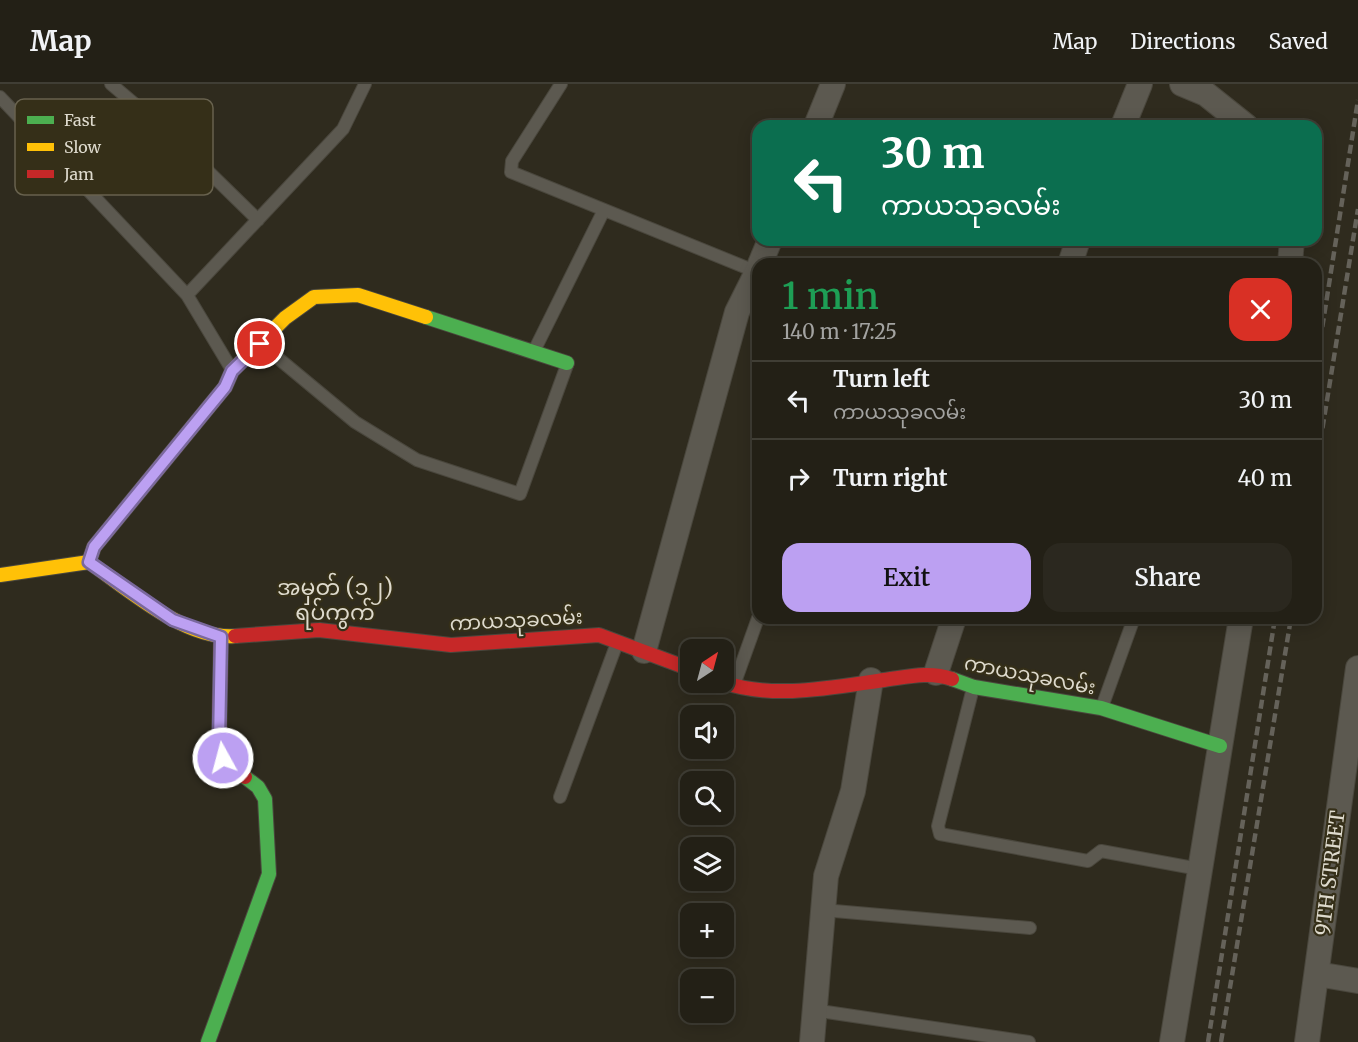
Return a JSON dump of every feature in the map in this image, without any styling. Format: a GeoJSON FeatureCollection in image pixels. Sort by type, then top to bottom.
{"type":"FeatureCollection","features":[{"type":"Feature","properties":{"kind":"street"},"geometry":{"type":"LineString","coordinates":[[818,120],[833,84]]}},
{"type":"Feature","properties":{"kind":"street"},"geometry":{"type":"LineString","coordinates":[[1125,120],[1140,84]]}},
{"type":"Feature","properties":{"kind":"street"},"geometry":{"type":"LineString","coordinates":[[1182,84],[1207,89],[1240,120]]}},
{"type":"Feature","properties":{"kind":"street"},"geometry":{"type":"LineString","coordinates":[[644,651],[737,312],[752,281]]}},
{"type":"Feature","properties":{"kind":"street"},"geometry":{"type":"LineString","coordinates":[[0,575],[89,562],[94,547],[225,387],[232,371],[285,318],[314,297],[358,295],[567,363]]}},
{"type":"Feature","properties":{"kind":"street","name":"ကာယသုခလမ်း"},"geometry":{"type":"LineString","coordinates":[[89,562],[173,620],[221,637],[319,630],[451,645],[599,635],[680,665]]}},
{"type":"Feature","properties":{"kind":"street"},"geometry":{"type":"LineString","coordinates":[[936,674],[952,624]]}},
{"type":"Feature","properties":{"kind":"street"},"geometry":{"type":"LineString","coordinates":[[1172,1042],[1240,624]]}},
{"type":"Feature","properties":{"kind":"street"},"geometry":{"type":"LineString","coordinates":[[208,1042],[269,874],[265,799],[258,787],[223,758],[219,743],[221,637]]}},
{"type":"Feature","properties":{"kind":"street","name":"9TH STREET"},"geometry":{"type":"LineString","coordinates":[[1307,1042],[1352,752],[1358,668]]}},
{"type":"Feature","properties":{"kind":"street","name":"ကာယသုခလမ်း"},"geometry":{"type":"LineString","coordinates":[[734,685],[777,690],[840,686],[872,680],[936,674],[974,687],[1101,708],[1220,746]]}},
{"type":"Feature","properties":{"kind":"street"},"geometry":{"type":"LineString","coordinates":[[812,1042],[826,876],[853,791],[872,680]]}},
{"type":"Feature","properties":{"kind":"street"},"geometry":{"type":"LineString","coordinates":[[1317,974],[1358,981]]}},
{"type":"Feature","properties":{"kind":"lane"},"geometry":{"type":"LineString","coordinates":[[111,84],[129,99]]}},
{"type":"Feature","properties":{"kind":"lane"},"geometry":{"type":"LineString","coordinates":[[187,295],[344,129],[365,84]]}},
{"type":"Feature","properties":{"kind":"lane"},"geometry":{"type":"LineString","coordinates":[[561,84],[512,161],[511,172],[752,269]]}},
{"type":"Feature","properties":{"kind":"lane"},"geometry":{"type":"LineString","coordinates":[[0,97],[15,113]]}},
{"type":"Feature","properties":{"kind":"lane"},"geometry":{"type":"LineString","coordinates":[[213,176],[258,220]]}},
{"type":"Feature","properties":{"kind":"lane"},"geometry":{"type":"LineString","coordinates":[[93,195],[187,295],[232,371]]}},
{"type":"Feature","properties":{"kind":"lane"},"geometry":{"type":"LineString","coordinates":[[533,352],[604,210]]}},
{"type":"Feature","properties":{"kind":"lane"},"geometry":{"type":"LineString","coordinates":[[260,344],[355,422],[417,460],[520,494],[568,369],[567,363]]}},
{"type":"Feature","properties":{"kind":"lane"},"geometry":{"type":"LineString","coordinates":[[734,671],[755,624]]}},
{"type":"Feature","properties":{"kind":"lane"},"geometry":{"type":"LineString","coordinates":[[1101,708],[1132,624]]}},
{"type":"Feature","properties":{"kind":"lane"},"geometry":{"type":"LineString","coordinates":[[560,797],[617,641]]}},
{"type":"Feature","properties":{"kind":"lane"},"geometry":{"type":"LineString","coordinates":[[974,687],[939,826],[940,834],[1088,861],[1101,851],[1199,869]]}},
{"type":"Feature","properties":{"kind":"lane"},"geometry":{"type":"LineString","coordinates":[[823,910],[1029,928]]}},
{"type":"Feature","properties":{"kind":"lane"},"geometry":{"type":"LineString","coordinates":[[813,1010],[1029,1042]]}},
{"type":"Feature","properties":{"kind":"railway"},"geometry":{"type":"LineString","coordinates":[[1322,329],[1358,100]]}},
{"type":"Feature","properties":{"kind":"railway"},"geometry":{"type":"LineString","coordinates":[[1322,431],[1358,209]]}},
{"type":"Feature","properties":{"kind":"railway"},"geometry":{"type":"LineString","coordinates":[[1208,1042],[1274,624]]}},
{"type":"Feature","properties":{"kind":"railway"},"geometry":{"type":"LineString","coordinates":[[1221,1042],[1290,624]]}},
{"type":"Feature","properties":{"kind":"traffic: fast"},"geometry":{"type":"LineString","coordinates":[[426,317],[567,363]]}},
{"type":"Feature","properties":{"kind":"traffic: fast"},"geometry":{"type":"LineString","coordinates":[[952,679],[974,687],[1101,708],[1220,746]]}},
{"type":"Feature","properties":{"kind":"traffic: fast"},"geometry":{"type":"LineString","coordinates":[[208,1042],[269,874],[265,799],[258,787],[245,777]]}},
{"type":"Feature","properties":{"kind":"traffic: slow"},"geometry":{"type":"LineString","coordinates":[[89,562],[94,547],[225,387],[232,371],[285,318],[314,297],[358,295],[426,317]]}},
{"type":"Feature","properties":{"kind":"traffic: slow"},"geometry":{"type":"LineString","coordinates":[[0,575],[89,562],[158,611],[177,621],[216,635],[235,636]]}},
{"type":"Feature","properties":{"kind":"traffic: jam"},"geometry":{"type":"LineString","coordinates":[[235,636],[319,630],[451,645],[599,635],[680,665]]}},
{"type":"Feature","properties":{"kind":"traffic: jam"},"geometry":{"type":"LineString","coordinates":[[221,637],[219,743],[223,758],[245,777]]}},
{"type":"Feature","properties":{"kind":"traffic: jam"},"geometry":{"type":"LineString","coordinates":[[734,685],[782,691],[824,688],[918,675],[935,675],[952,679]]}},
{"type":"Feature","properties":{"kind":"district","name":"အမှတ် (၁၂) ရပ်ကွက်"},"geometry":{"type":"Point","coordinates":[335,600]}},
{"type":"Feature","properties":{"kind":"route"},"geometry":{"type":"LineString","coordinates":[[223,758],[219,743],[221,637],[173,620],[89,562],[94,547],[225,387],[232,371],[260,344]]}}]}
